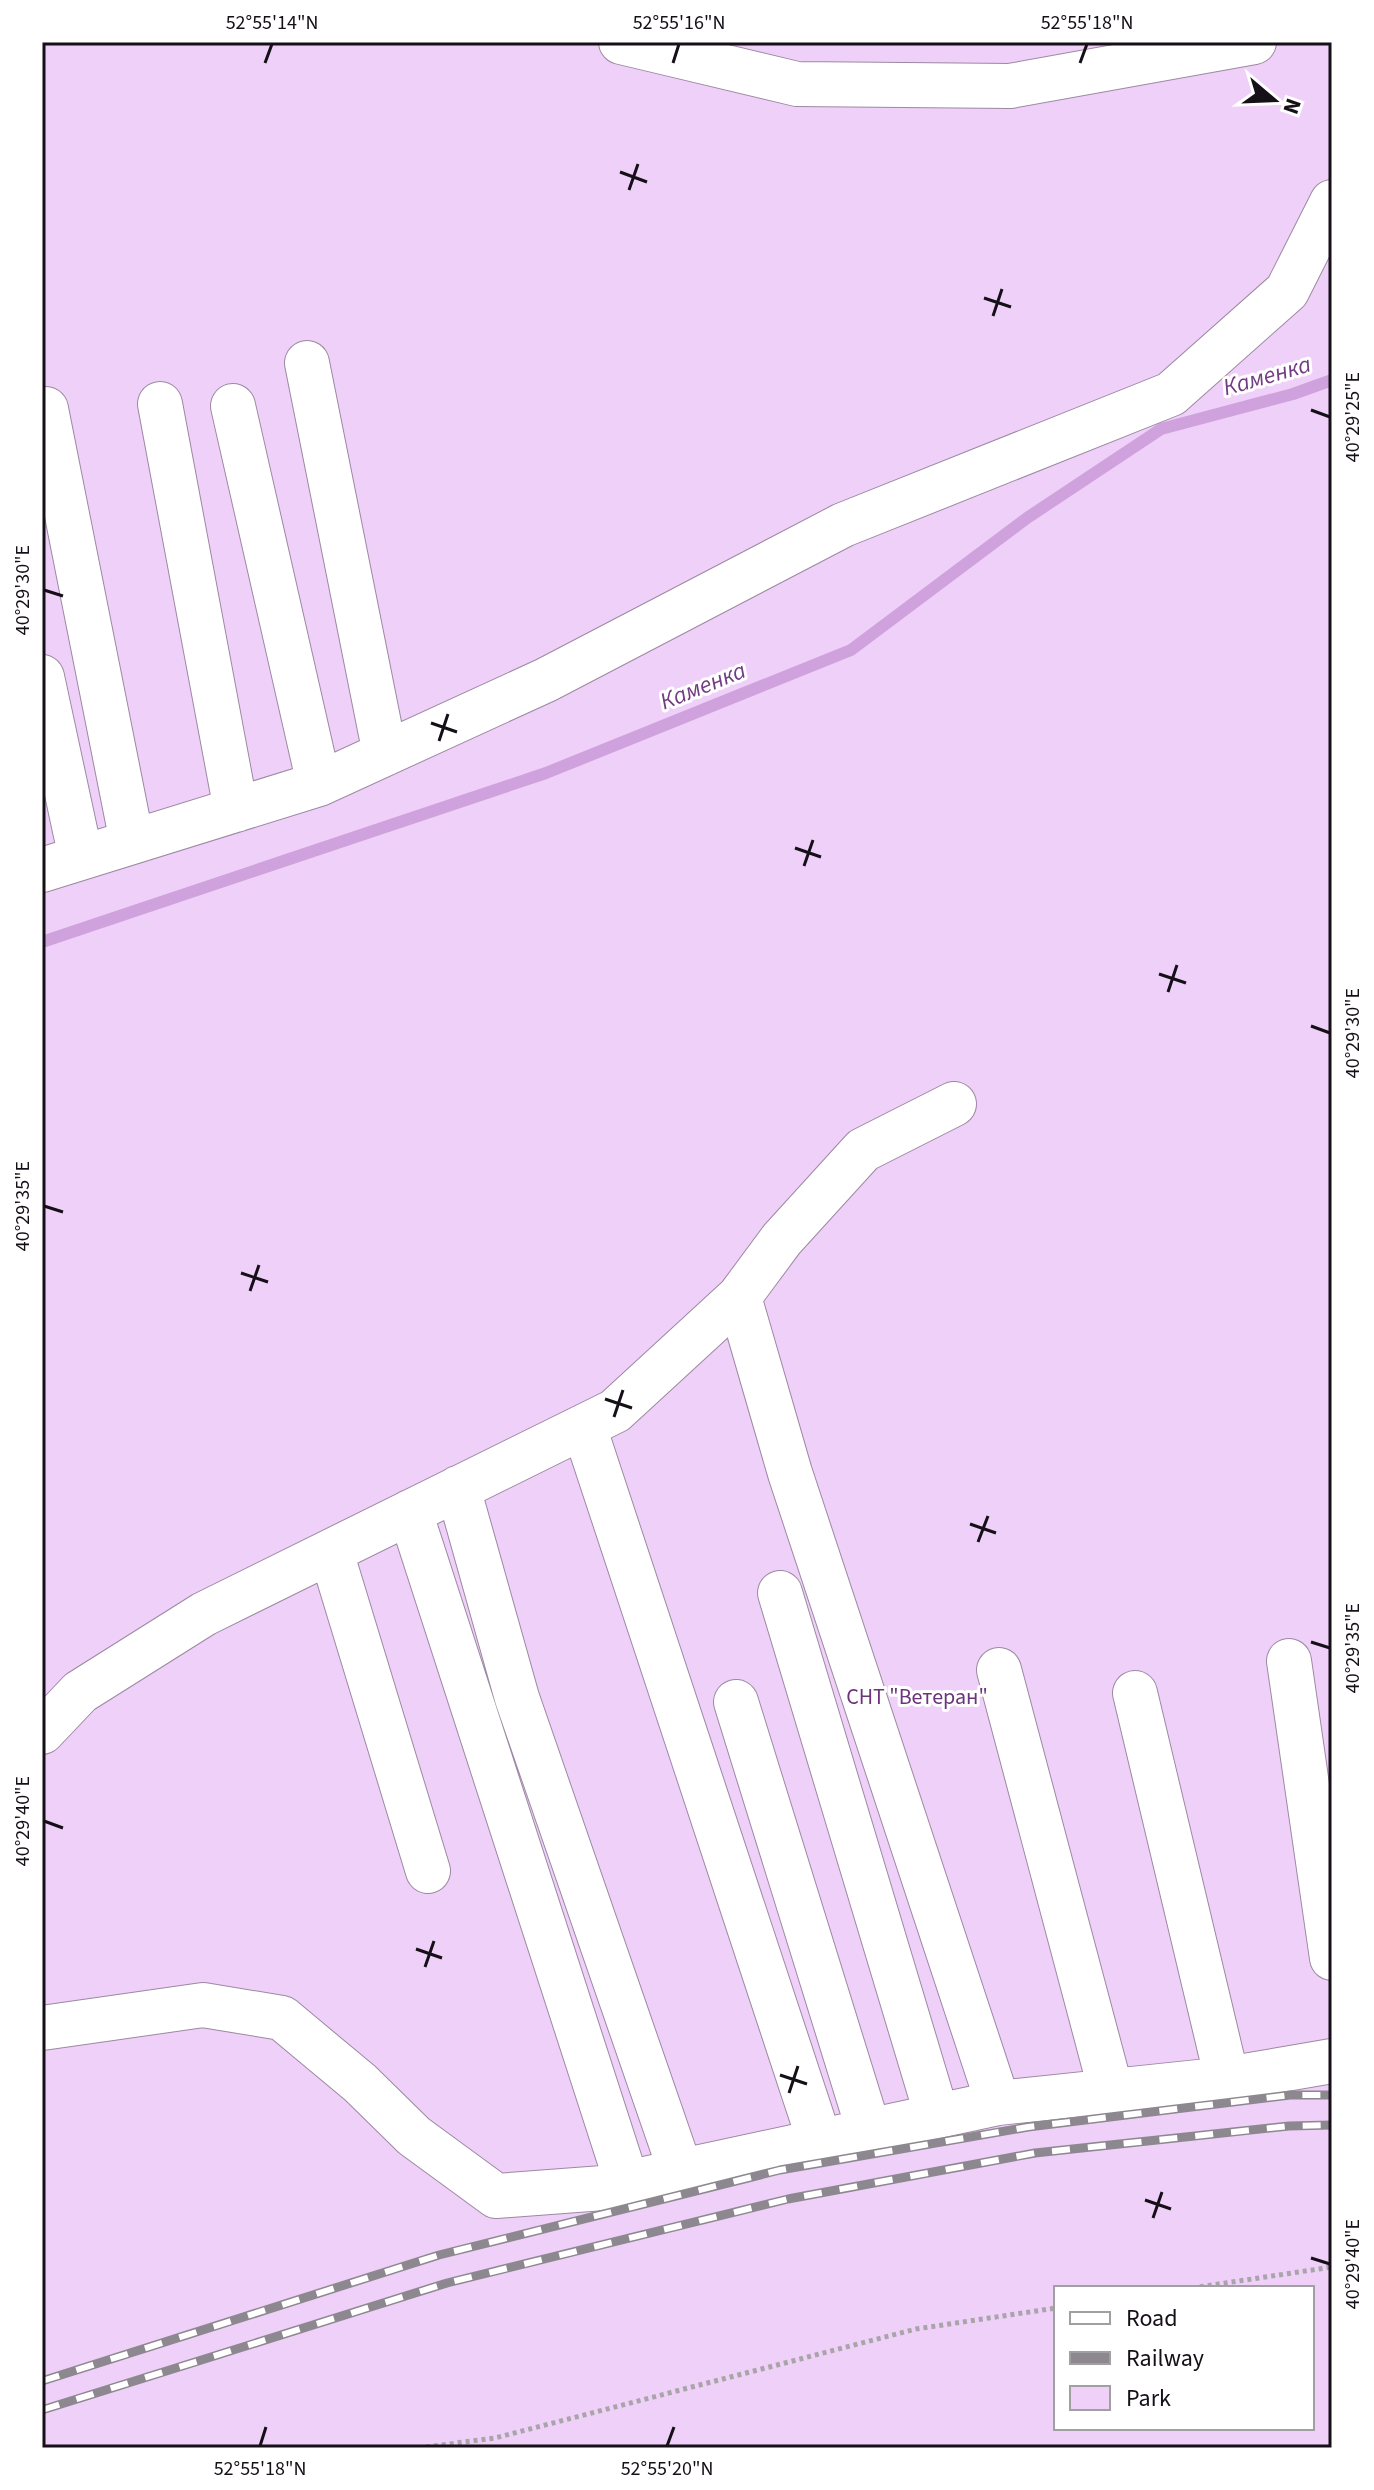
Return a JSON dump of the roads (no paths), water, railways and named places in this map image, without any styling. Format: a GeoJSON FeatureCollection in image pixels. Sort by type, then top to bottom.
{"type":"FeatureCollection","features":[{"type":"Feature","properties":{"kind":"street"},"geometry":{"type":"LineString","coordinates":[[621,42],[797,84],[1010,86],[1254,42]]}},
{"type":"Feature","properties":{"kind":"street"},"geometry":{"type":"LineString","coordinates":[[42,677],[62,864],[319,784],[546,680],[843,525],[1171,394],[1287,291],[1332,202]]}},
{"type":"Feature","properties":{"kind":"street"},"geometry":{"type":"LineString","coordinates":[[307,363],[385,754]]}},
{"type":"Feature","properties":{"kind":"street"},"geometry":{"type":"LineString","coordinates":[[160,404],[236,810]]}},
{"type":"Feature","properties":{"kind":"street"},"geometry":{"type":"LineString","coordinates":[[233,406],[319,784]]}},
{"type":"Feature","properties":{"kind":"street"},"geometry":{"type":"LineString","coordinates":[[46,409],[132,842]]}},
{"type":"Feature","properties":{"kind":"street"},"geometry":{"type":"LineString","coordinates":[[42,1732],[80,1692],[204,1614],[615,1411],[739,1297],[782,1239],[863,1150],[954,1104]]}},
{"type":"Feature","properties":{"kind":"street"},"geometry":{"type":"LineString","coordinates":[[739,1297],[790,1473],[998,2103]]}},
{"type":"Feature","properties":{"kind":"street"},"geometry":{"type":"LineString","coordinates":[[584,1427],[820,2142]]}},
{"type":"Feature","properties":{"kind":"street"},"geometry":{"type":"LineString","coordinates":[[458,1488],[517,1698],[681,2172]]}},
{"type":"Feature","properties":{"kind":"street"},"geometry":{"type":"LineString","coordinates":[[410,1512],[627,2183]]}},
{"type":"Feature","properties":{"kind":"street"},"geometry":{"type":"LineString","coordinates":[[331,1552],[428,1871]]}},
{"type":"Feature","properties":{"kind":"street"},"geometry":{"type":"LineString","coordinates":[[780,1593],[937,2116]]}},
{"type":"Feature","properties":{"kind":"street"},"geometry":{"type":"LineString","coordinates":[[1289,1661],[1332,1958]]}},
{"type":"Feature","properties":{"kind":"street"},"geometry":{"type":"LineString","coordinates":[[999,1670],[1111,2091]]}},
{"type":"Feature","properties":{"kind":"street"},"geometry":{"type":"LineString","coordinates":[[1135,1693],[1227,2079]]}},
{"type":"Feature","properties":{"kind":"street"},"geometry":{"type":"LineString","coordinates":[[736,1702],[869,2131]]}},
{"type":"Feature","properties":{"kind":"street"},"geometry":{"type":"LineString","coordinates":[[42,2028],[203,2005],[282,2018],[360,2083],[414,2136],[496,2196],[603,2188],[998,2103],[1227,2079],[1332,2061]]}},
{"type":"Feature","properties":{"kind":"waterway","name":"Каменка"},"geometry":{"type":"LineString","coordinates":[[42,942],[546,773],[851,650],[1027,518],[1161,429],[1293,394],[1332,380]]}},
{"type":"Feature","properties":{"kind":"railway"},"geometry":{"type":"LineString","coordinates":[[42,2381],[439,2255],[780,2170],[1028,2127],[1290,2095],[1332,2095]]}},
{"type":"Feature","properties":{"kind":"railway"},"geometry":{"type":"LineString","coordinates":[[42,2410],[447,2283],[788,2199],[1035,2153],[1289,2126],[1332,2125]]}},
{"type":"Feature","properties":{"kind":"park label","name":"СНТ \"Ветеран\""},"geometry":{"type":"Point","coordinates":[917,1697]}}]}
